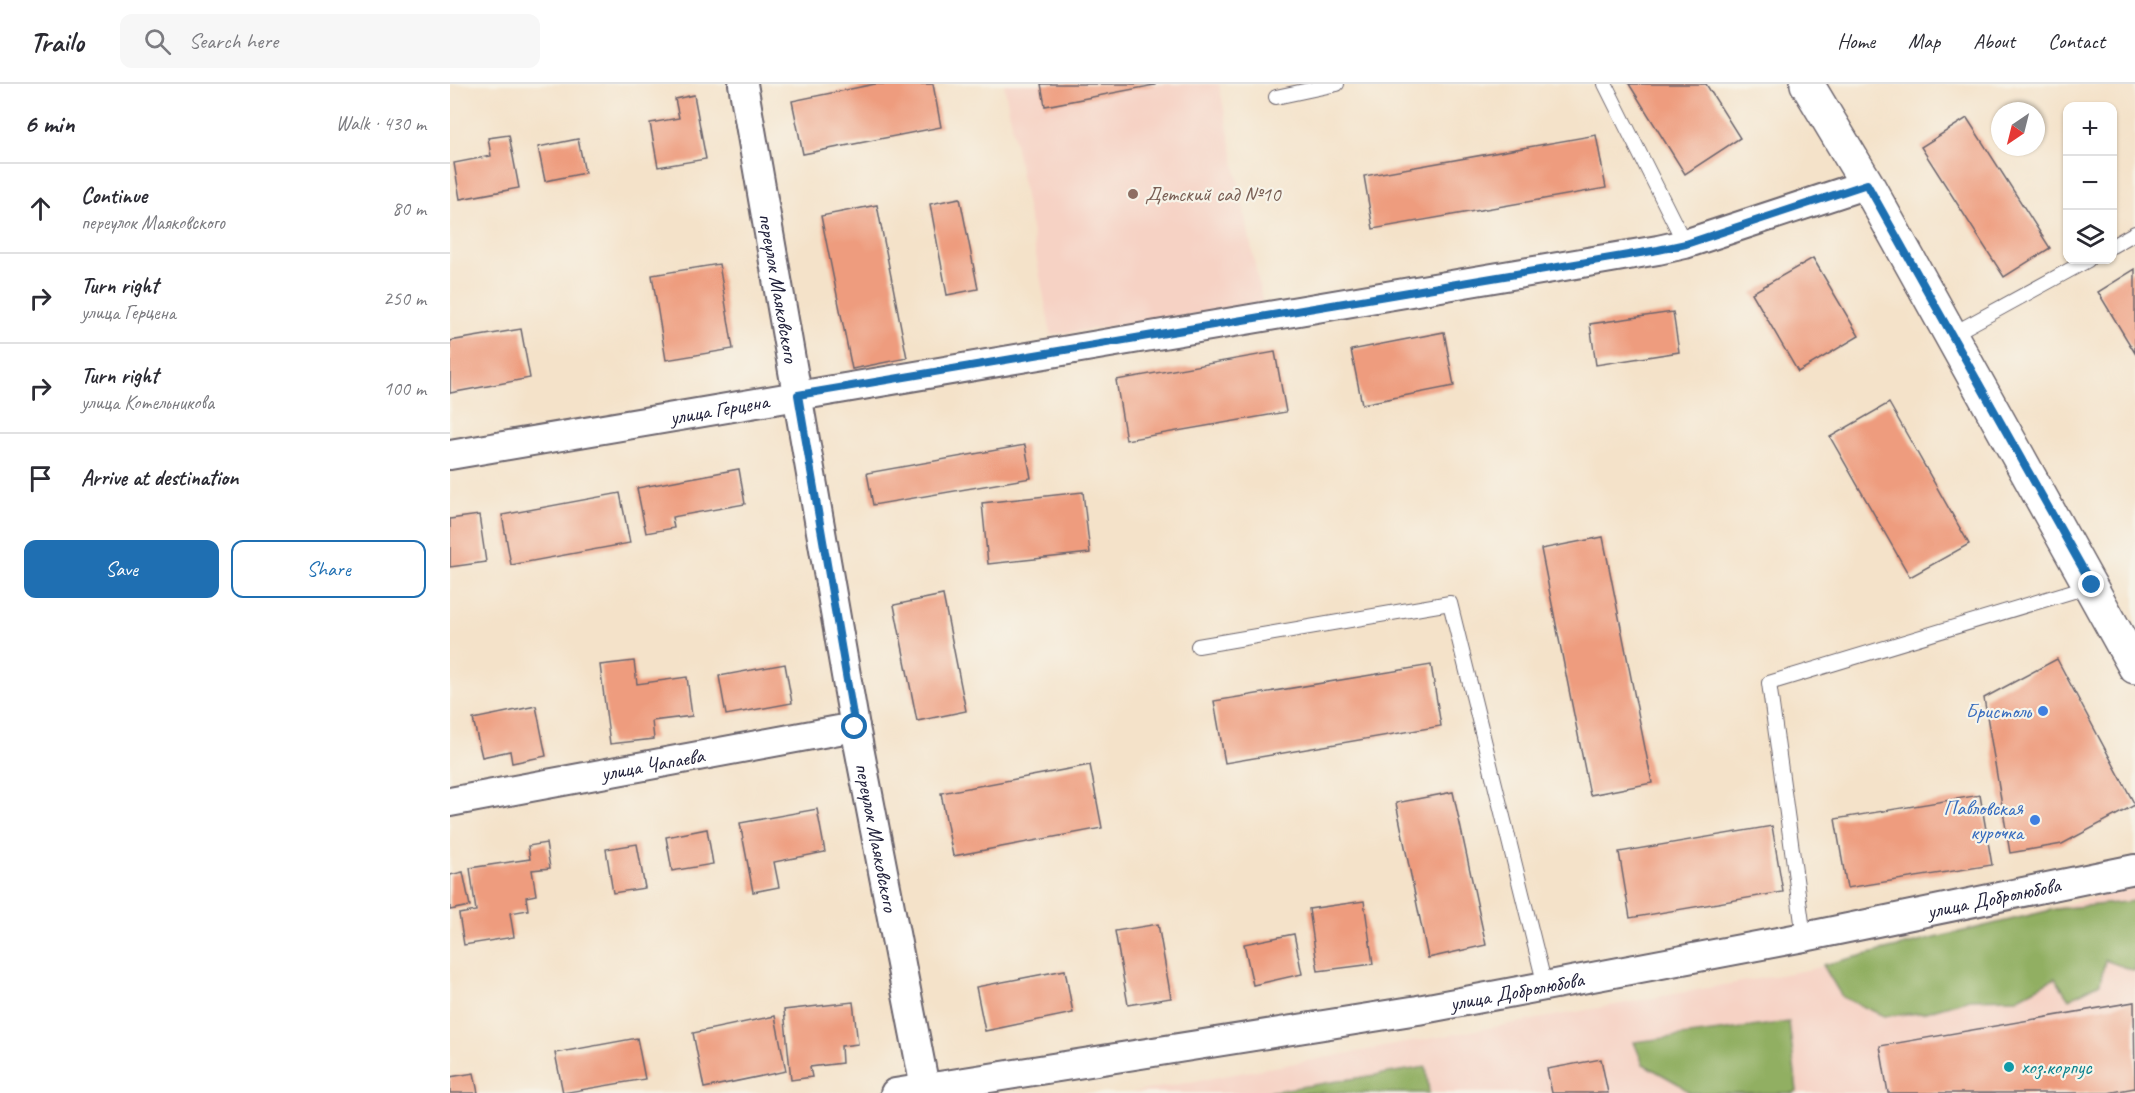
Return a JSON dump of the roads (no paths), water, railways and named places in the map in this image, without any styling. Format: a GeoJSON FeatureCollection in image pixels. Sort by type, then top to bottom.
{"type":"FeatureCollection","features":[{"type":"Feature","properties":{"kind":"street","name":"переулок Маяковского"},"geometry":{"type":"LineString","coordinates":[[743,84],[855,727],[926,1090]]}},
{"type":"Feature","properties":{"kind":"street"},"geometry":{"type":"LineString","coordinates":[[1807,84],[1867,184],[2092,585],[2135,667]]}},
{"type":"Feature","properties":{"kind":"street","name":"улица Герцена"},"geometry":{"type":"LineString","coordinates":[[450,455],[1686,244],[1867,184]]}},
{"type":"Feature","properties":{"kind":"street","name":"улица Чапаева"},"geometry":{"type":"LineString","coordinates":[[450,801],[855,727]]}},
{"type":"Feature","properties":{"kind":"street","name":"улица Добролюбова"},"geometry":{"type":"LineString","coordinates":[[895,1093],[926,1090],[1418,1010],[1804,937],[2135,869]]}},
{"type":"Feature","properties":{"kind":"lane"},"geometry":{"type":"LineString","coordinates":[[1276,97],[1337,84]]}},
{"type":"Feature","properties":{"kind":"lane"},"geometry":{"type":"LineString","coordinates":[[1605,84],[1686,244]]}},
{"type":"Feature","properties":{"kind":"lane"},"geometry":{"type":"LineString","coordinates":[[2117,243],[2135,233]]}},
{"type":"Feature","properties":{"kind":"lane"},"geometry":{"type":"LineString","coordinates":[[1951,335],[2081,264]]}},
{"type":"Feature","properties":{"kind":"lane"},"geometry":{"type":"LineString","coordinates":[[1804,937],[1768,683],[2092,585]]}},
{"type":"Feature","properties":{"kind":"lane"},"geometry":{"type":"LineString","coordinates":[[1198,646],[1450,603],[1545,986]]}},
{"type":"Feature","properties":{"kind":"place","name":"Детский сад №10"},"geometry":{"type":"Point","coordinates":[1133,194]}},
{"type":"Feature","properties":{"kind":"place","name":"Бристоль"},"geometry":{"type":"Point","coordinates":[2043,711]}},
{"type":"Feature","properties":{"kind":"place","name":"Павловская курочка"},"geometry":{"type":"Point","coordinates":[2035,820]}},
{"type":"Feature","properties":{"kind":"place","name":"хоз.корпус"},"geometry":{"type":"Point","coordinates":[2009,1067]}}]}
